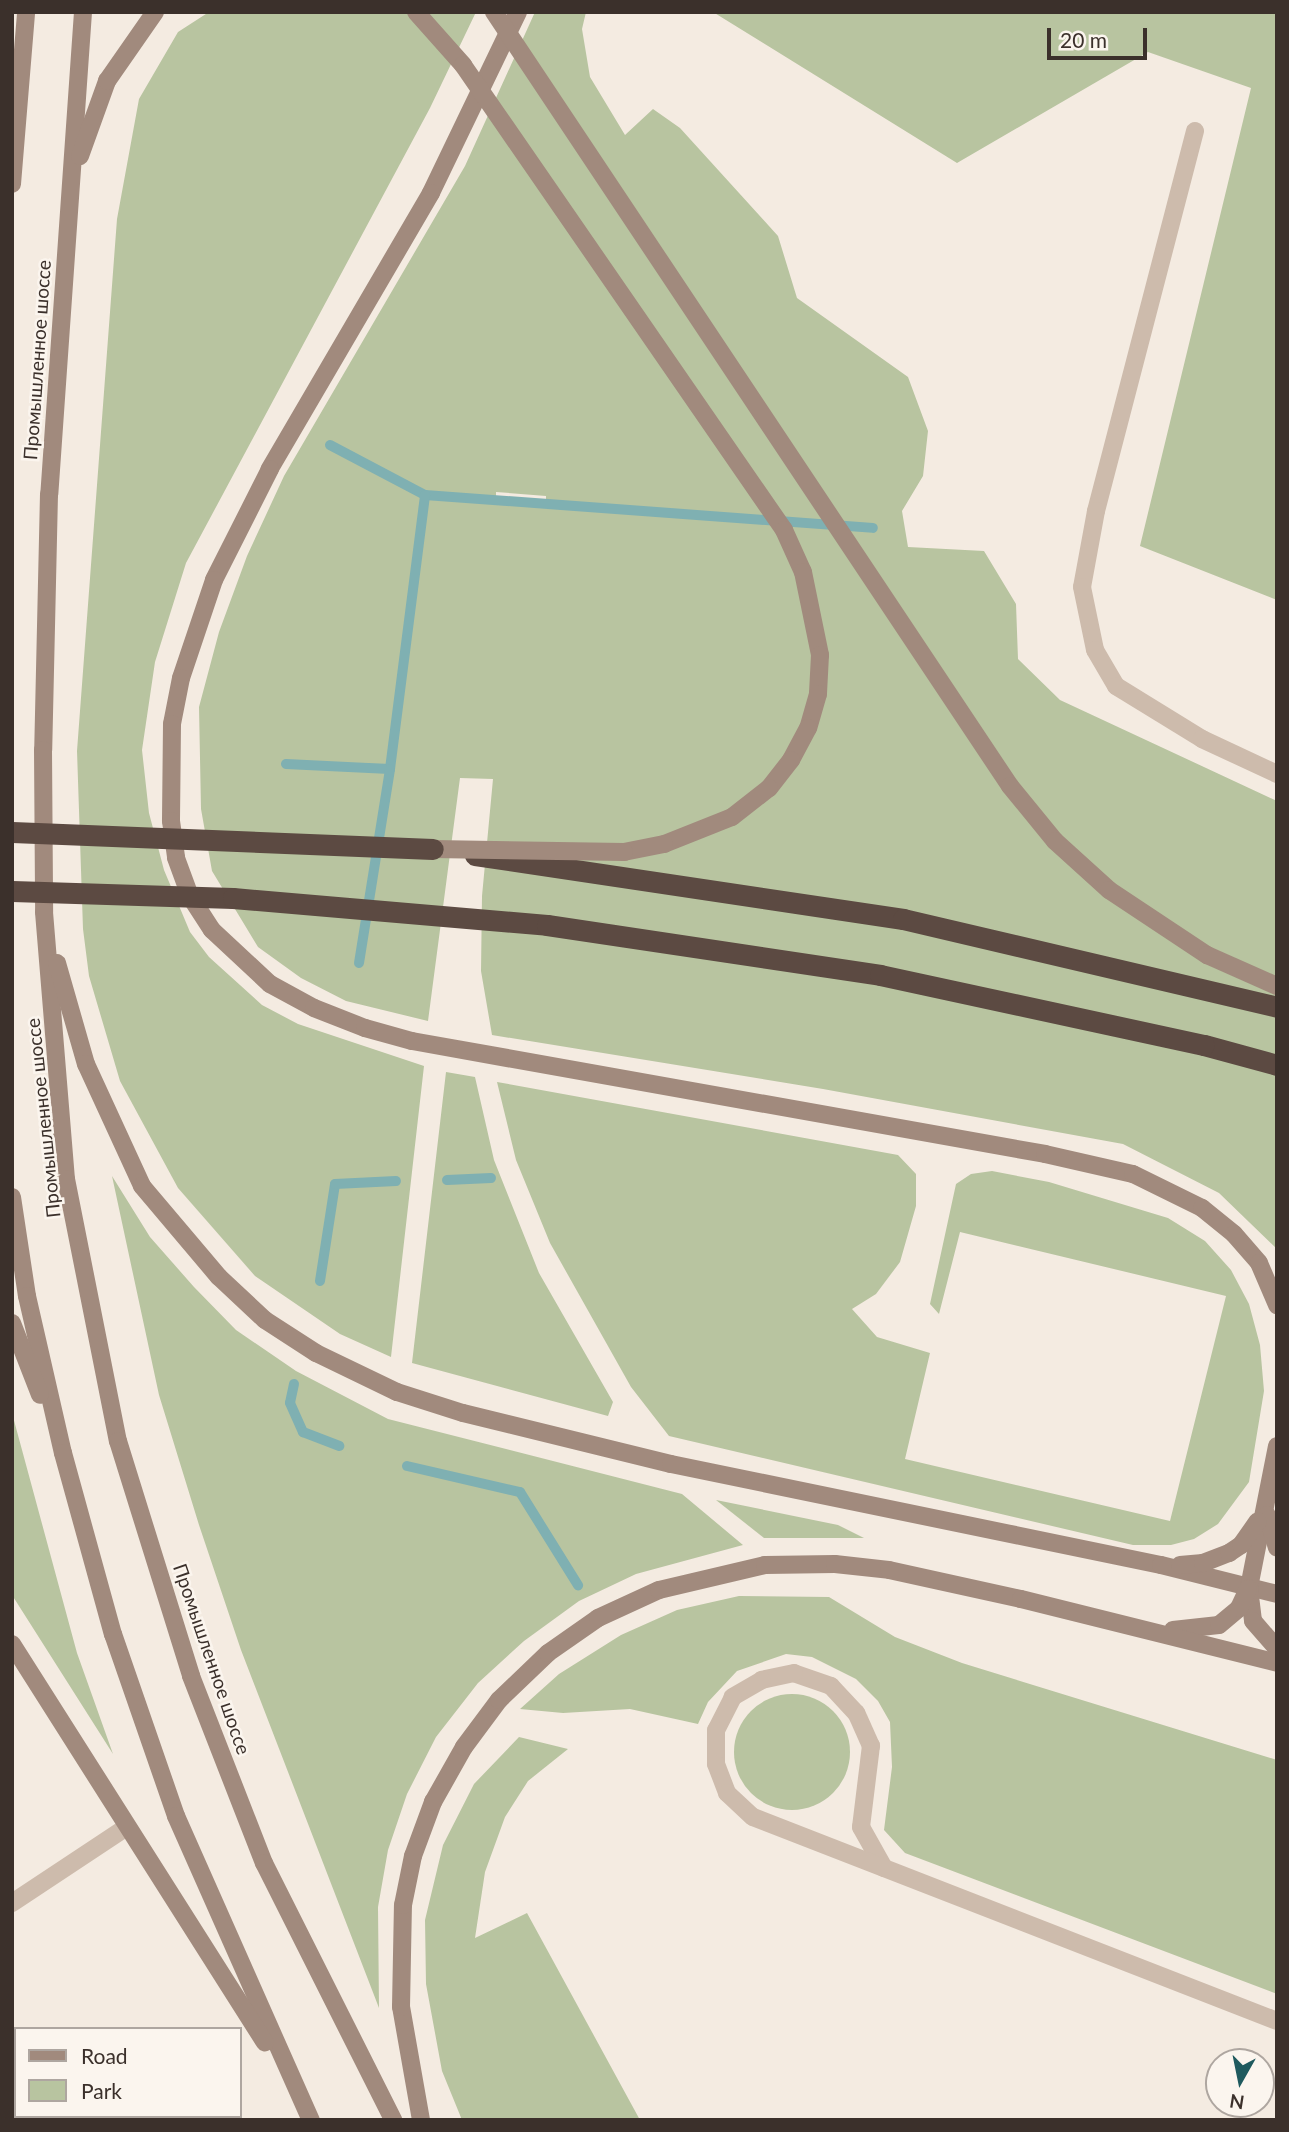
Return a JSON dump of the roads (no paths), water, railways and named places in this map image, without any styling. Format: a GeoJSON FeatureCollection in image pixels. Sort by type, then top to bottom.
{"type":"FeatureCollection","features":[{"type":"Feature","properties":{"kind":"highway"},"geometry":{"type":"LineString","coordinates":[[12,832],[433,849],[902,919],[1277,1007]]}},
{"type":"Feature","properties":{"kind":"highway"},"geometry":{"type":"LineString","coordinates":[[12,891],[233,898],[547,925],[880,975],[1049,1008],[1277,1065]]}},
{"type":"Feature","properties":{"kind":"main road"},"geometry":{"type":"LineString","coordinates":[[12,184],[26,12]]}},
{"type":"Feature","properties":{"kind":"main road","name":"Промышленное шоссе"},"geometry":{"type":"LineString","coordinates":[[83,12],[49,494],[44,912],[66,1179],[118,1441],[191,1676],[264,1863],[393,2120]]}},
{"type":"Feature","properties":{"kind":"main road"},"geometry":{"type":"LineString","coordinates":[[70,189],[107,81],[155,12]]}},
{"type":"Feature","properties":{"kind":"main road"},"geometry":{"type":"LineString","coordinates":[[416,12],[464,65],[784,530],[803,572],[820,654],[818,694],[808,728],[791,760],[769,789],[732,817],[664,844],[624,852],[433,849]]}},
{"type":"Feature","properties":{"kind":"main road"},"geometry":{"type":"LineString","coordinates":[[494,12],[1010,786],[1055,841],[1109,890],[1207,955],[1277,986]]}},
{"type":"Feature","properties":{"kind":"main road"},"geometry":{"type":"LineString","coordinates":[[518,12],[431,193],[270,469],[214,580],[181,678],[172,724],[171,821],[176,858],[190,895],[212,930],[270,984],[314,1008],[365,1028],[412,1041],[1045,1154],[1133,1174],[1180,1195],[1234,1234],[1259,1264],[1277,1305]]}},
{"type":"Feature","properties":{"kind":"main road"},"geometry":{"type":"LineString","coordinates":[[44,912],[86,1064],[142,1185],[219,1277],[265,1320],[316,1353],[397,1392],[463,1413],[671,1464],[1161,1565],[1277,1594]]}},
{"type":"Feature","properties":{"kind":"main road","name":"Промышленное шоссе"},"geometry":{"type":"LineString","coordinates":[[12,1197],[27,1296],[63,1453],[113,1634],[176,1816],[298,2096],[311,2120]]}},
{"type":"Feature","properties":{"kind":"main road"},"geometry":{"type":"LineString","coordinates":[[12,1323],[63,1453]]}},
{"type":"Feature","properties":{"kind":"main road"},"geometry":{"type":"LineString","coordinates":[[1152,1631],[1219,1625],[1239,1608],[1249,1588],[1277,1446]]}},
{"type":"Feature","properties":{"kind":"main road"},"geometry":{"type":"LineString","coordinates":[[1161,1565],[1203,1563],[1229,1552],[1253,1532],[1265,1505]]}},
{"type":"Feature","properties":{"kind":"main road"},"geometry":{"type":"LineString","coordinates":[[1265,1505],[1277,1547]]}},
{"type":"Feature","properties":{"kind":"main road"},"geometry":{"type":"LineString","coordinates":[[421,2120],[401,2007],[403,1905],[413,1856],[433,1802],[464,1748],[499,1700],[548,1653],[598,1618],[659,1590],[765,1565],[835,1564],[889,1570],[1277,1663]]}},
{"type":"Feature","properties":{"kind":"main road"},"geometry":{"type":"LineString","coordinates":[[1249,1588],[1253,1621],[1277,1649]]}},
{"type":"Feature","properties":{"kind":"main road"},"geometry":{"type":"LineString","coordinates":[[12,1644],[298,2096]]}},
{"type":"Feature","properties":{"kind":"street"},"geometry":{"type":"LineString","coordinates":[[1195,131],[1096,511],[1082,587],[1095,650],[1116,686],[1202,739],[1277,775]]}},
{"type":"Feature","properties":{"kind":"street"},"geometry":{"type":"LineString","coordinates":[[884,1868],[861,1827],[871,1746],[856,1713],[831,1686],[794,1673],[762,1680],[733,1697],[716,1730],[716,1764],[727,1793],[753,1817],[884,1868],[1277,2021]]}},
{"type":"Feature","properties":{"kind":"street"},"geometry":{"type":"LineString","coordinates":[[12,1903],[127,1827]]}},
{"type":"Feature","properties":{"kind":"waterway"},"geometry":{"type":"LineString","coordinates":[[330,445],[425,495],[873,528]]}},
{"type":"Feature","properties":{"kind":"waterway"},"geometry":{"type":"LineString","coordinates":[[286,764],[390,769],[425,495]]}},
{"type":"Feature","properties":{"kind":"waterway"},"geometry":{"type":"LineString","coordinates":[[359,963],[390,769]]}},
{"type":"Feature","properties":{"kind":"waterway"},"geometry":{"type":"LineString","coordinates":[[447,1180],[491,1178]]}},
{"type":"Feature","properties":{"kind":"waterway"},"geometry":{"type":"LineString","coordinates":[[320,1281],[335,1184],[396,1181]]}},
{"type":"Feature","properties":{"kind":"waterway"},"geometry":{"type":"LineString","coordinates":[[294,1384],[290,1403],[303,1432],[339,1446]]}},
{"type":"Feature","properties":{"kind":"waterway"},"geometry":{"type":"LineString","coordinates":[[407,1466],[520,1492],[578,1585]]}}]}
